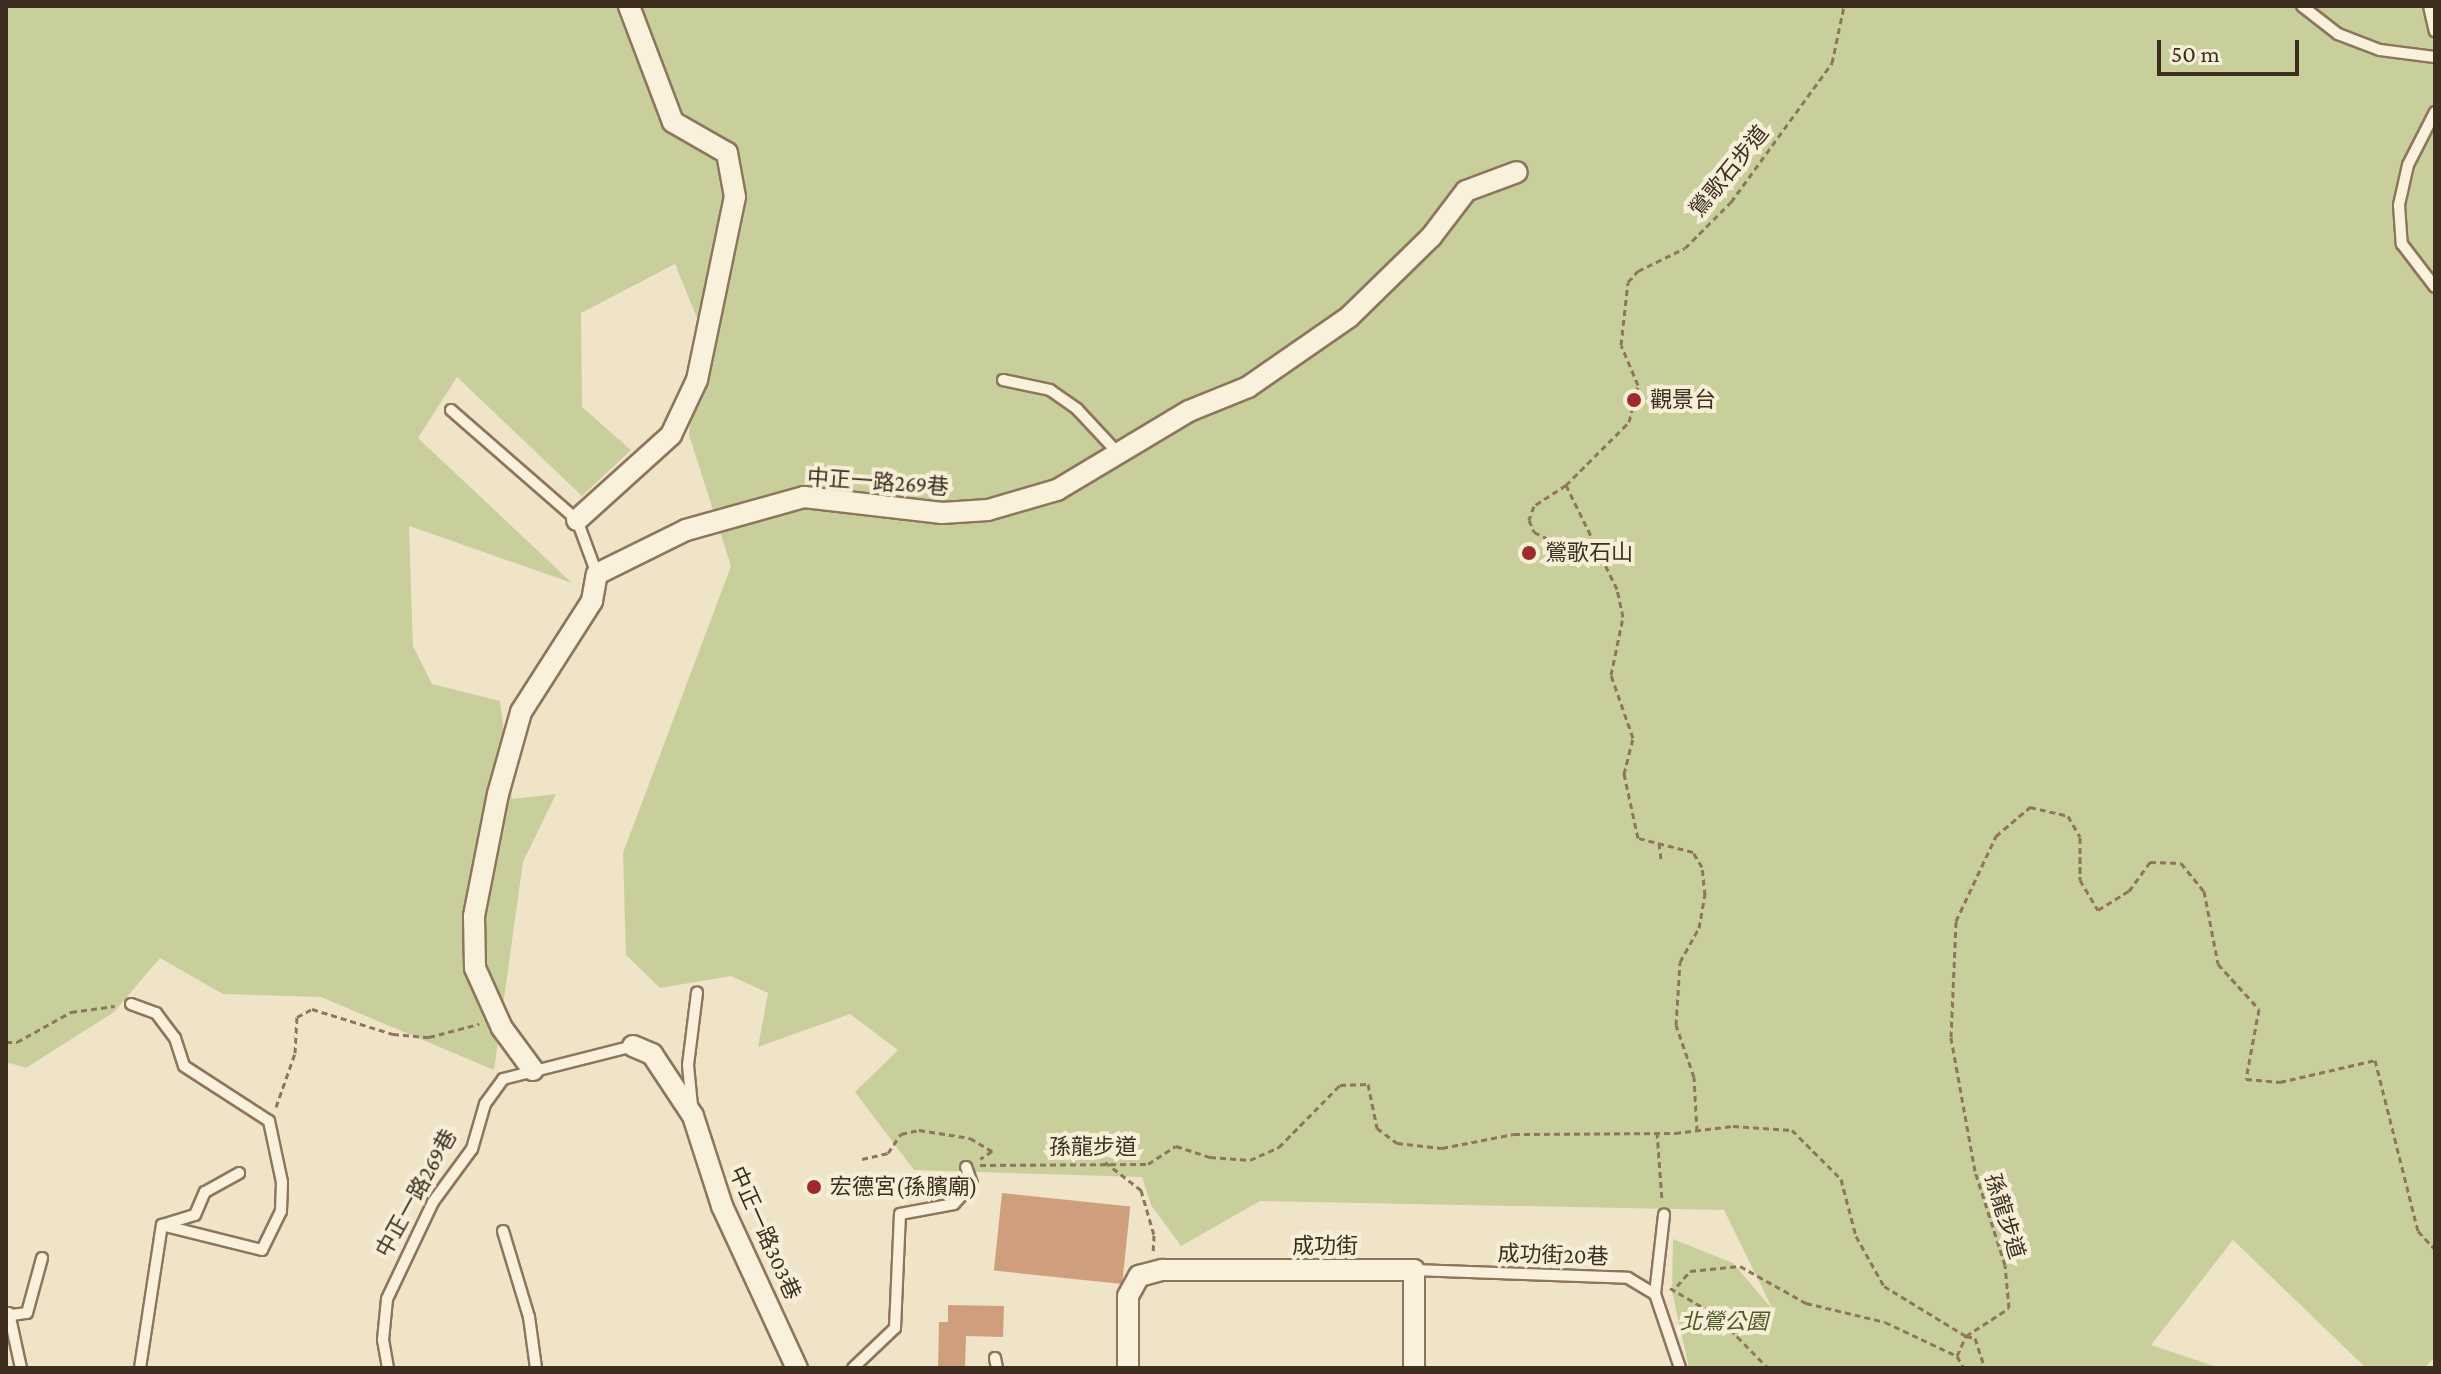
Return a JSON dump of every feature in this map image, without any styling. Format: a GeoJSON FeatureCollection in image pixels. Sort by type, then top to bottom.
{"type":"FeatureCollection","features":[{"type":"Feature","properties":{"kind":"street"},"geometry":{"type":"LineString","coordinates":[[577,520],[671,435],[697,380],[735,197],[727,153],[673,122],[629,6]]}},
{"type":"Feature","properties":{"kind":"street","name":"中正一路269巷"},"geometry":{"type":"LineString","coordinates":[[597,574],[686,530],[804,497],[942,513],[988,510],[1057,490],[1189,411],[1248,387],[1349,317],[1431,237],[1466,191],[1486,179],[1517,172]]}},
{"type":"Feature","properties":{"kind":"street"},"geometry":{"type":"LineString","coordinates":[[533,1070],[502,1028],[475,968],[474,916],[498,794],[521,712],[592,601],[597,574]]}},
{"type":"Feature","properties":{"kind":"street","name":"中正一路303巷"},"geometry":{"type":"LineString","coordinates":[[633,1046],[652,1054],[693,1116],[722,1206],[797,1368]]}},
{"type":"Feature","properties":{"kind":"street"},"geometry":{"type":"LineString","coordinates":[[1414,1270],[1414,1368]]}},
{"type":"Feature","properties":{"kind":"street","name":"成功街"},"geometry":{"type":"LineString","coordinates":[[1144,1274],[1414,1270]]}},
{"type":"Feature","properties":{"kind":"street"},"geometry":{"type":"LineString","coordinates":[[1128,1368],[1128,1296],[1144,1274]]}},
{"type":"Feature","properties":{"kind":"lane"},"geometry":{"type":"LineString","coordinates":[[2302,6],[2338,34],[2380,50],[2435,57]]}},
{"type":"Feature","properties":{"kind":"lane"},"geometry":{"type":"LineString","coordinates":[[2429,6],[2435,31]]}},
{"type":"Feature","properties":{"kind":"lane"},"geometry":{"type":"LineString","coordinates":[[2435,112],[2408,165],[2399,205],[2402,244],[2435,287]]}},
{"type":"Feature","properties":{"kind":"lane"},"geometry":{"type":"LineString","coordinates":[[1003,380],[1050,390],[1077,409],[1118,453]]}},
{"type":"Feature","properties":{"kind":"lane"},"geometry":{"type":"LineString","coordinates":[[451,410],[577,520],[597,574]]}},
{"type":"Feature","properties":{"kind":"lane","name":"中正一路303巷"},"geometry":{"type":"LineString","coordinates":[[693,1116],[688,1065],[697,993]]}},
{"type":"Feature","properties":{"kind":"lane"},"geometry":{"type":"LineString","coordinates":[[131,1004],[156,1013],[175,1038],[184,1066],[269,1121],[282,1182],[281,1211],[262,1250],[162,1225]]}},
{"type":"Feature","properties":{"kind":"lane","name":"中正一路269巷"},"geometry":{"type":"LineString","coordinates":[[388,1368],[383,1340],[387,1299],[433,1202],[472,1149],[485,1104],[503,1079],[633,1046]]}},
{"type":"Feature","properties":{"kind":"lane"},"geometry":{"type":"LineString","coordinates":[[853,1368],[895,1328],[900,1214],[954,1204],[972,1184],[966,1167]]}},
{"type":"Feature","properties":{"kind":"lane"},"geometry":{"type":"LineString","coordinates":[[162,1225],[195,1215],[205,1192],[239,1173]]}},
{"type":"Feature","properties":{"kind":"lane"},"geometry":{"type":"LineString","coordinates":[[1664,1215],[1657,1290],[1680,1368]]}},
{"type":"Feature","properties":{"kind":"lane"},"geometry":{"type":"LineString","coordinates":[[140,1368],[162,1225]]}},
{"type":"Feature","properties":{"kind":"lane"},"geometry":{"type":"LineString","coordinates":[[503,1231],[529,1317],[536,1368]]}},
{"type":"Feature","properties":{"kind":"lane"},"geometry":{"type":"LineString","coordinates":[[21,1368],[9,1313],[27,1313],[42,1258]]}},
{"type":"Feature","properties":{"kind":"lane","name":"成功街20巷"},"geometry":{"type":"LineString","coordinates":[[1414,1270],[1628,1278],[1657,1290]]}},
{"type":"Feature","properties":{"kind":"path","name":"鶯歌石步道"},"geometry":{"type":"LineString","coordinates":[[1566,485],[1629,422],[1638,385],[1621,345],[1628,282],[1685,248],[1731,202],[1832,63],[1844,6]]}},
{"type":"Feature","properties":{"kind":"path"},"geometry":{"type":"LineString","coordinates":[[1593,543],[1573,551],[1534,532],[1529,520],[1534,506],[1566,485],[1593,543],[1612,574],[1623,617],[1611,675],[1633,738],[1624,774],[1638,838],[1693,852],[1702,867],[1705,895],[1699,928],[1680,962],[1676,1025],[1694,1077],[1697,1131]]}},
{"type":"Feature","properties":{"kind":"path","name":"孫龍步道"},"geometry":{"type":"LineString","coordinates":[[966,1167],[1105,1162],[1148,1164],[1176,1146],[1210,1157],[1250,1160],[1279,1147],[1340,1085],[1368,1084],[1377,1128],[1397,1143],[1442,1148],[1514,1134],[1697,1131],[1733,1126],[1792,1130],[1841,1179],[1856,1236],[1884,1286],[1966,1336],[2009,1308],[2005,1265],[1975,1171],[1951,1037],[1956,921],[1996,836],[2030,807],[2068,816],[2080,837],[2080,880],[2098,910],[2129,891],[2150,862],[2181,863],[2204,891],[2218,964],[2259,1009],[2246,1079],[2280,1082],[2375,1060],[2418,1231],[2435,1249]]}},
{"type":"Feature","properties":{"kind":"path"},"geometry":{"type":"LineString","coordinates":[[1659,843],[1661,859]]}},
{"type":"Feature","properties":{"kind":"path"},"geometry":{"type":"LineString","coordinates":[[6,1042],[17,1042],[71,1012],[131,1004]]}},
{"type":"Feature","properties":{"kind":"path"},"geometry":{"type":"LineString","coordinates":[[269,1121],[289,1076],[297,1017],[312,1009],[393,1034],[429,1037],[473,1023],[502,1028]]}},
{"type":"Feature","properties":{"kind":"path"},"geometry":{"type":"LineString","coordinates":[[862,1159],[888,1153],[901,1134],[919,1130],[956,1134],[992,1151],[966,1167]]}},
{"type":"Feature","properties":{"kind":"path"},"geometry":{"type":"LineString","coordinates":[[1657,1132],[1664,1215]]}},
{"type":"Feature","properties":{"kind":"path"},"geometry":{"type":"LineString","coordinates":[[1105,1162],[1141,1190],[1154,1235],[1144,1274]]}},
{"type":"Feature","properties":{"kind":"path"},"geometry":{"type":"LineString","coordinates":[[1677,1286],[1690,1271],[1740,1266],[1806,1303],[1885,1322],[1957,1356],[1964,1368]]}},
{"type":"Feature","properties":{"kind":"path"},"geometry":{"type":"LineString","coordinates":[[1657,1290],[1675,1288],[1716,1315],[1768,1368]]}},
{"type":"Feature","properties":{"kind":"path"},"geometry":{"type":"LineString","coordinates":[[1957,1356],[1966,1336],[1975,1338],[1985,1368]]}},
{"type":"Feature","properties":{"kind":"green space","name":"北鶯公園"},"geometry":{"type":"Polygon","coordinates":[[[6,6],[2435,6],[2435,1357],[2424,1368],[2366,1368],[2233,1240],[2151,1345],[2220,1368],[1689,1368],[1672,1292],[1673,1239],[1733,1263],[1773,1310],[1724,1210],[1260,1201],[1181,1246],[1151,1205],[1142,1177],[914,1170],[855,1092],[898,1050],[850,1014],[758,1047],[768,993],[731,976],[660,988],[626,955],[623,853],[731,566],[689,435],[699,323],[675,264],[581,313],[582,407],[631,450],[582,496],[457,377],[418,438],[572,583],[409,526],[413,646],[432,684],[500,701],[512,799],[556,794],[523,862],[494,1070],[321,997],[223,994],[160,958],[114,1012],[26,1068],[6,1062],[6,6]]]}},
{"type":"Feature","properties":{"kind":"building"},"geometry":{"type":"Polygon","coordinates":[[[1002,1193],[1130,1206],[1122,1284],[994,1271],[1002,1193]]]}},
{"type":"Feature","properties":{"kind":"building"},"geometry":{"type":"Polygon","coordinates":[[[948,1305],[1004,1306],[1003,1337],[966,1336],[965,1368],[938,1368],[939,1322],[948,1322],[948,1305]]]}},
{"type":"Feature","properties":{"kind":"place","name":"觀景台"},"geometry":{"type":"Point","coordinates":[1634,400]}},
{"type":"Feature","properties":{"kind":"place","name":"鶯歌石山"},"geometry":{"type":"Point","coordinates":[1529,553]}},
{"type":"Feature","properties":{"kind":"place","name":"宏德宮(孫臏廟)"},"geometry":{"type":"Point","coordinates":[814,1187]}}]}
